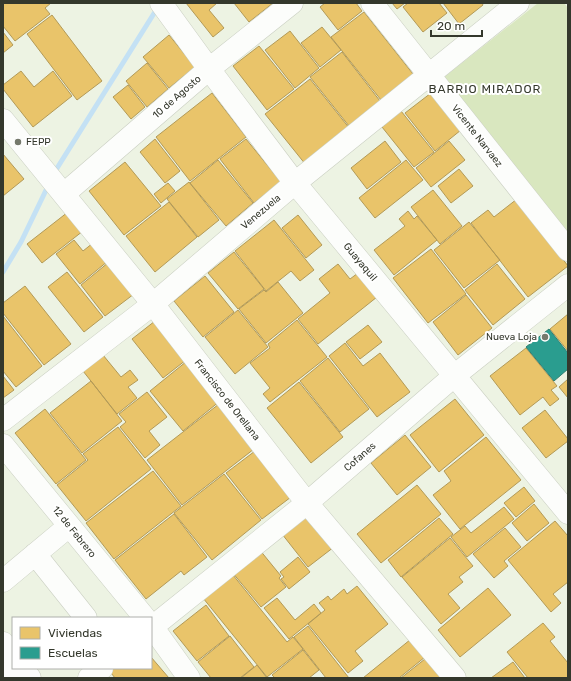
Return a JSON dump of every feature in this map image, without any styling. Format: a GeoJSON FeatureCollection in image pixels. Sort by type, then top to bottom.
{"type":"FeatureCollection","features":[{"type":"Feature","properties":{"kind":"street","name":"10 de Agosto"},"geometry":{"type":"LineString","coordinates":[[64,194],[209,69],[292,3]]}},
{"type":"Feature","properties":{"kind":"street","name":"Vicente Narvaez"},"geometry":{"type":"LineString","coordinates":[[372,3],[568,250]]}},
{"type":"Feature","properties":{"kind":"street","name":"Venezuela"},"geometry":{"type":"LineString","coordinates":[[3,420],[153,304],[295,183],[428,74],[518,3]]}},
{"type":"Feature","properties":{"kind":"street","name":"Guayaquil"},"geometry":{"type":"LineString","coordinates":[[167,10],[209,69],[295,183],[568,513]]}},
{"type":"Feature","properties":{"kind":"street","name":"Francisco de Orellana"},"geometry":{"type":"LineString","coordinates":[[3,120],[153,304],[307,503],[455,678]]}},
{"type":"Feature","properties":{"kind":"street","name":"Cofanes"},"geometry":{"type":"LineString","coordinates":[[152,623],[307,503],[454,376],[568,285]]}},
{"type":"Feature","properties":{"kind":"street","name":"12 de Febrero"},"geometry":{"type":"LineString","coordinates":[[3,445],[143,617]]}},
{"type":"Feature","properties":{"kind":"street"},"geometry":{"type":"LineString","coordinates":[[3,581],[69,526]]}},
{"type":"Feature","properties":{"kind":"street"},"geometry":{"type":"LineString","coordinates":[[35,554],[85,617]]}},
{"type":"Feature","properties":{"kind":"street","name":"12 de Febrero"},"geometry":{"type":"LineString","coordinates":[[152,628],[189,678]]}},
{"type":"Feature","properties":{"kind":"street"},"geometry":{"type":"LineString","coordinates":[[3,643],[12,655]]}},
{"type":"Feature","properties":{"kind":"street"},"geometry":{"type":"LineString","coordinates":[[3,678],[14,669]]}},
{"type":"Feature","properties":{"kind":"street"},"geometry":{"type":"LineString","coordinates":[[23,669],[30,678]]}},
{"type":"Feature","properties":{"kind":"street"},"geometry":{"type":"LineString","coordinates":[[89,678],[101,669]]}},
{"type":"Feature","properties":{"kind":"green space"},"geometry":{"type":"Polygon","coordinates":[[[538,3],[564,3],[568,8],[568,236],[443,78],[538,3]]]}},
{"type":"Feature","properties":{"kind":"building: Viviendas"},"geometry":{"type":"Polygon","coordinates":[[[3,3],[51,3],[45,8],[50,14],[15,41],[3,26],[3,3]]]}},
{"type":"Feature","properties":{"kind":"building: Viviendas"},"geometry":{"type":"Polygon","coordinates":[[[186,3],[217,3],[209,10],[224,28],[213,37],[186,3]]]}},
{"type":"Feature","properties":{"kind":"building: Viviendas"},"geometry":{"type":"Polygon","coordinates":[[[234,3],[273,3],[249,22],[234,3]]]}},
{"type":"Feature","properties":{"kind":"building: Viviendas"},"geometry":{"type":"Polygon","coordinates":[[[325,3],[356,3],[362,11],[338,30],[320,7],[325,3]]]}},
{"type":"Feature","properties":{"kind":"building: Viviendas"},"geometry":{"type":"Polygon","coordinates":[[[392,3],[405,3],[397,9],[392,3]]]}},
{"type":"Feature","properties":{"kind":"building: Viviendas"},"geometry":{"type":"Polygon","coordinates":[[[408,3],[439,3],[447,13],[423,32],[403,7],[408,3]]]}},
{"type":"Feature","properties":{"kind":"building: Viviendas"},"geometry":{"type":"Polygon","coordinates":[[[443,3],[482,3],[483,5],[459,24],[443,3]]]}},
{"type":"Feature","properties":{"kind":"building: Viviendas"},"geometry":{"type":"Polygon","coordinates":[[[364,12],[413,74],[381,100],[331,37],[364,12]]]}},
{"type":"Feature","properties":{"kind":"building: Viviendas"},"geometry":{"type":"Polygon","coordinates":[[[52,15],[102,81],[77,100],[27,34],[52,15]]]}},
{"type":"Feature","properties":{"kind":"building: Viviendas"},"geometry":{"type":"Polygon","coordinates":[[[322,27],[341,50],[320,67],[301,43],[322,27]]]}},
{"type":"Feature","properties":{"kind":"building: Viviendas"},"geometry":{"type":"Polygon","coordinates":[[[290,31],[319,68],[295,88],[265,50],[290,31]]]}},
{"type":"Feature","properties":{"kind":"building: Viviendas"},"geometry":{"type":"Polygon","coordinates":[[[3,32],[13,45],[3,53],[3,32]]]}},
{"type":"Feature","properties":{"kind":"building: Viviendas"},"geometry":{"type":"Polygon","coordinates":[[[169,35],[195,67],[169,88],[143,57],[169,35]]]}},
{"type":"Feature","properties":{"kind":"building: Viviendas"},"geometry":{"type":"Polygon","coordinates":[[[259,46],[294,89],[267,110],[233,66],[259,46]]]}},
{"type":"Feature","properties":{"kind":"building: Viviendas"},"geometry":{"type":"Polygon","coordinates":[[[342,52],[380,101],[349,126],[310,77],[342,52]]]}},
{"type":"Feature","properties":{"kind":"building: Viviendas"},"geometry":{"type":"Polygon","coordinates":[[[147,63],[168,89],[147,107],[126,81],[147,63]]]}},
{"type":"Feature","properties":{"kind":"building: Viviendas"},"geometry":{"type":"Polygon","coordinates":[[[21,71],[34,87],[53,71],[72,96],[33,127],[3,89],[3,85],[21,71]]]}},
{"type":"Feature","properties":{"kind":"building: Viviendas"},"geometry":{"type":"Polygon","coordinates":[[[310,79],[350,129],[306,165],[265,114],[310,79]]]}},
{"type":"Feature","properties":{"kind":"building: Viviendas"},"geometry":{"type":"Polygon","coordinates":[[[128,85],[145,107],[131,119],[113,97],[128,85]]]}},
{"type":"Feature","properties":{"kind":"building: Viviendas"},"geometry":{"type":"Polygon","coordinates":[[[212,93],[246,137],[190,181],[156,137],[212,93]]]}},
{"type":"Feature","properties":{"kind":"building: Viviendas"},"geometry":{"type":"Polygon","coordinates":[[[431,93],[461,130],[435,151],[405,113],[431,93]]]}},
{"type":"Feature","properties":{"kind":"building: Viviendas"},"geometry":{"type":"Polygon","coordinates":[[[401,111],[434,152],[414,167],[382,127],[401,111]]]}},
{"type":"Feature","properties":{"kind":"building: Viviendas"},"geometry":{"type":"Polygon","coordinates":[[[155,139],[180,171],[165,183],[140,152],[155,139]]]}},
{"type":"Feature","properties":{"kind":"building: Viviendas"},"geometry":{"type":"Polygon","coordinates":[[[246,139],[281,182],[254,203],[220,159],[246,139]]]}},
{"type":"Feature","properties":{"kind":"building: Viviendas"},"geometry":{"type":"Polygon","coordinates":[[[385,141],[401,162],[367,189],[351,168],[385,141]]]}},
{"type":"Feature","properties":{"kind":"building: Viviendas"},"geometry":{"type":"Polygon","coordinates":[[[449,141],[465,160],[431,187],[416,168],[449,141]]]}},
{"type":"Feature","properties":{"kind":"building: Viviendas"},"geometry":{"type":"Polygon","coordinates":[[[3,154],[24,179],[3,196],[3,154]]]}},
{"type":"Feature","properties":{"kind":"building: Viviendas"},"geometry":{"type":"Polygon","coordinates":[[[218,160],[253,203],[226,226],[190,183],[218,160]]]}},
{"type":"Feature","properties":{"kind":"building: Viviendas"},"geometry":{"type":"Polygon","coordinates":[[[406,160],[423,180],[375,218],[359,198],[406,160]]]}},
{"type":"Feature","properties":{"kind":"building: Viviendas"},"geometry":{"type":"Polygon","coordinates":[[[125,162],[161,206],[124,235],[89,191],[125,162]]]}},
{"type":"Feature","properties":{"kind":"building: Viviendas"},"geometry":{"type":"Polygon","coordinates":[[[459,169],[473,186],[451,203],[438,186],[459,169]]]}},
{"type":"Feature","properties":{"kind":"building: Viviendas"},"geometry":{"type":"Polygon","coordinates":[[[189,182],[219,220],[198,237],[167,199],[189,182]]]}},
{"type":"Feature","properties":{"kind":"building: Viviendas"},"geometry":{"type":"Polygon","coordinates":[[[168,183],[175,191],[161,203],[154,194],[168,183]]]}},
{"type":"Feature","properties":{"kind":"building: Viviendas"},"geometry":{"type":"Polygon","coordinates":[[[433,190],[462,226],[440,244],[411,207],[433,190]]]}},
{"type":"Feature","properties":{"kind":"building: Viviendas"},"geometry":{"type":"Polygon","coordinates":[[[517,199],[568,266],[528,297],[471,223],[488,210],[494,217],[517,199]]]}},
{"type":"Feature","properties":{"kind":"building: Viviendas"},"geometry":{"type":"Polygon","coordinates":[[[169,202],[197,237],[155,272],[126,236],[169,202]]]}},
{"type":"Feature","properties":{"kind":"building: Viviendas"},"geometry":{"type":"Polygon","coordinates":[[[408,211],[414,219],[417,216],[437,240],[394,275],[374,250],[405,226],[399,219],[408,211]]]}},
{"type":"Feature","properties":{"kind":"building: Viviendas"},"geometry":{"type":"Polygon","coordinates":[[[68,212],[83,231],[42,263],[27,244],[68,212]]]}},
{"type":"Feature","properties":{"kind":"building: Viviendas"},"geometry":{"type":"Polygon","coordinates":[[[298,215],[322,245],[306,258],[282,228],[298,215]]]}},
{"type":"Feature","properties":{"kind":"building: Viviendas"},"geometry":{"type":"Polygon","coordinates":[[[274,220],[314,270],[300,281],[291,271],[266,291],[235,251],[274,220]]]}},
{"type":"Feature","properties":{"kind":"building: Viviendas"},"geometry":{"type":"Polygon","coordinates":[[[469,222],[500,260],[464,288],[434,250],[469,222]]]}},
{"type":"Feature","properties":{"kind":"building: Viviendas"},"geometry":{"type":"Polygon","coordinates":[[[74,240],[83,251],[93,243],[108,261],[80,284],[56,254],[74,240]]]}},
{"type":"Feature","properties":{"kind":"building: Viviendas"},"geometry":{"type":"Polygon","coordinates":[[[431,249],[466,294],[428,323],[393,278],[431,249]]]}},
{"type":"Feature","properties":{"kind":"building: Viviendas"},"geometry":{"type":"Polygon","coordinates":[[[234,252],[264,289],[238,309],[208,273],[234,252]]]}},
{"type":"Feature","properties":{"kind":"building: Viviendas"},"geometry":{"type":"Polygon","coordinates":[[[109,262],[134,294],[105,316],[81,285],[109,262]]]}},
{"type":"Feature","properties":{"kind":"building: Viviendas"},"geometry":{"type":"Polygon","coordinates":[[[338,264],[350,279],[358,273],[377,297],[318,344],[298,319],[330,293],[319,279],[338,264]]]}},
{"type":"Feature","properties":{"kind":"building: Viviendas"},"geometry":{"type":"Polygon","coordinates":[[[497,264],[525,299],[493,325],[465,290],[497,264]]]}},
{"type":"Feature","properties":{"kind":"building: Viviendas"},"geometry":{"type":"Polygon","coordinates":[[[67,272],[103,317],[84,332],[48,287],[67,272]]]}},
{"type":"Feature","properties":{"kind":"building: Viviendas"},"geometry":{"type":"Polygon","coordinates":[[[205,276],[234,312],[203,337],[174,301],[205,276]]]}},
{"type":"Feature","properties":{"kind":"building: Viviendas"},"geometry":{"type":"Polygon","coordinates":[[[278,282],[303,313],[266,343],[239,309],[264,290],[266,292],[278,282]]]}},
{"type":"Feature","properties":{"kind":"building: Viviendas"},"geometry":{"type":"Polygon","coordinates":[[[25,286],[71,344],[44,365],[3,313],[3,303],[25,286]]]}},
{"type":"Feature","properties":{"kind":"building: Viviendas"},"geometry":{"type":"Polygon","coordinates":[[[466,295],[492,328],[458,355],[433,322],[466,295]]]}},
{"type":"Feature","properties":{"kind":"building: Viviendas"},"geometry":{"type":"Polygon","coordinates":[[[238,310],[268,347],[235,374],[205,337],[238,310]]]}},
{"type":"Feature","properties":{"kind":"building: Viviendas"},"geometry":{"type":"Polygon","coordinates":[[[568,314],[568,351],[550,329],[568,314]]]}},
{"type":"Feature","properties":{"kind":"building: Viviendas"},"geometry":{"type":"Polygon","coordinates":[[[3,316],[42,366],[16,387],[3,371],[3,316]]]}},
{"type":"Feature","properties":{"kind":"building: Viviendas"},"geometry":{"type":"Polygon","coordinates":[[[297,320],[327,357],[270,402],[263,394],[270,388],[250,363],[270,348],[268,344],[297,320]]]}},
{"type":"Feature","properties":{"kind":"building: Viviendas"},"geometry":{"type":"Polygon","coordinates":[[[155,321],[186,360],[163,378],[132,339],[155,321]]]}},
{"type":"Feature","properties":{"kind":"building: Viviendas"},"geometry":{"type":"Polygon","coordinates":[[[368,325],[382,342],[360,359],[346,342],[368,325]]]}},
{"type":"Feature","properties":{"kind":"building: Viviendas"},"geometry":{"type":"Polygon","coordinates":[[[345,343],[363,366],[380,353],[410,392],[377,417],[329,356],[345,343]]]}},
{"type":"Feature","properties":{"kind":"building: Viviendas"},"geometry":{"type":"Polygon","coordinates":[[[526,348],[557,386],[551,390],[559,399],[550,406],[543,397],[520,415],[490,376],[526,348]]]}},
{"type":"Feature","properties":{"kind":"building: Viviendas"},"geometry":{"type":"Polygon","coordinates":[[[103,355],[121,377],[130,370],[138,380],[128,387],[137,398],[117,414],[83,371],[103,355]]]}},
{"type":"Feature","properties":{"kind":"building: Viviendas"},"geometry":{"type":"Polygon","coordinates":[[[328,358],[369,409],[340,432],[300,381],[328,358]]]}},
{"type":"Feature","properties":{"kind":"building: Viviendas"},"geometry":{"type":"Polygon","coordinates":[[[187,361],[220,401],[183,431],[150,391],[187,361]]]}},
{"type":"Feature","properties":{"kind":"building: Viviendas"},"geometry":{"type":"Polygon","coordinates":[[[3,376],[14,390],[3,398],[3,376]]]}},
{"type":"Feature","properties":{"kind":"building: Viviendas"},"geometry":{"type":"Polygon","coordinates":[[[568,379],[568,398],[559,387],[568,379]]]}},
{"type":"Feature","properties":{"kind":"building: Viviendas"},"geometry":{"type":"Polygon","coordinates":[[[91,381],[122,421],[82,453],[50,413],[91,381]]]}},
{"type":"Feature","properties":{"kind":"building: Viviendas"},"geometry":{"type":"Polygon","coordinates":[[[299,382],[343,437],[311,463],[267,408],[299,382]]]}},
{"type":"Feature","properties":{"kind":"building: Viviendas"},"geometry":{"type":"Polygon","coordinates":[[[147,392],[167,417],[149,431],[160,445],[145,458],[120,427],[126,422],[119,414],[147,392]]]}},
{"type":"Feature","properties":{"kind":"building: Viviendas"},"geometry":{"type":"Polygon","coordinates":[[[455,399],[484,435],[439,472],[410,435],[455,399]]]}},
{"type":"Feature","properties":{"kind":"building: Viviendas"},"geometry":{"type":"Polygon","coordinates":[[[219,404],[254,449],[182,505],[147,460],[219,404]]]}},
{"type":"Feature","properties":{"kind":"building: Viviendas"},"geometry":{"type":"Polygon","coordinates":[[[45,409],[86,460],[56,484],[15,433],[45,409]]]}},
{"type":"Feature","properties":{"kind":"building: Viviendas"},"geometry":{"type":"Polygon","coordinates":[[[545,410],[568,439],[568,441],[546,458],[522,428],[545,410]]]}},
{"type":"Feature","properties":{"kind":"building: Viviendas"},"geometry":{"type":"Polygon","coordinates":[[[118,427],[151,469],[86,521],[57,485],[88,460],[83,454],[118,427]]]}},
{"type":"Feature","properties":{"kind":"building: Viviendas"},"geometry":{"type":"Polygon","coordinates":[[[405,435],[431,467],[397,495],[371,463],[405,435]]]}},
{"type":"Feature","properties":{"kind":"building: Viviendas"},"geometry":{"type":"Polygon","coordinates":[[[486,437],[521,480],[460,529],[433,495],[451,481],[444,471],[486,437]]]}},
{"type":"Feature","properties":{"kind":"building: Viviendas"},"geometry":{"type":"Polygon","coordinates":[[[259,448],[295,494],[262,519],[226,473],[259,448]]]}},
{"type":"Feature","properties":{"kind":"building: Viviendas"},"geometry":{"type":"Polygon","coordinates":[[[153,471],[181,506],[114,559],[86,523],[153,471]]]}},
{"type":"Feature","properties":{"kind":"building: Viviendas"},"geometry":{"type":"Polygon","coordinates":[[[224,474],[261,520],[212,560],[174,513],[224,474]]]}},
{"type":"Feature","properties":{"kind":"building: Viviendas"},"geometry":{"type":"Polygon","coordinates":[[[417,485],[441,514],[381,563],[357,534],[417,485]]]}},
{"type":"Feature","properties":{"kind":"building: Viviendas"},"geometry":{"type":"Polygon","coordinates":[[[524,487],[535,501],[516,517],[504,503],[524,487]]]}},
{"type":"Feature","properties":{"kind":"building: Viviendas"},"geometry":{"type":"Polygon","coordinates":[[[534,504],[549,523],[527,541],[512,523],[534,504]]]}},
{"type":"Feature","properties":{"kind":"building: Viviendas"},"geometry":{"type":"Polygon","coordinates":[[[504,507],[514,519],[467,557],[451,537],[465,526],[471,533],[504,507]]]}},
{"type":"Feature","properties":{"kind":"building: Viviendas"},"geometry":{"type":"Polygon","coordinates":[[[174,514],[207,557],[184,575],[181,571],[146,599],[115,560],[174,514]]]}},
{"type":"Feature","properties":{"kind":"building: Viviendas"},"geometry":{"type":"Polygon","coordinates":[[[308,514],[334,547],[308,567],[282,534],[308,514]]]}},
{"type":"Feature","properties":{"kind":"building: Viviendas"},"geometry":{"type":"Polygon","coordinates":[[[439,518],[453,534],[401,577],[388,560],[439,518]]]}},
{"type":"Feature","properties":{"kind":"building: Viviendas"},"geometry":{"type":"Polygon","coordinates":[[[555,521],[568,536],[568,582],[553,594],[561,603],[551,612],[508,560],[555,521]]]}},
{"type":"Feature","properties":{"kind":"building: Viviendas"},"geometry":{"type":"Polygon","coordinates":[[[505,528],[521,547],[504,561],[508,566],[494,578],[473,554],[505,528]]]}},
{"type":"Feature","properties":{"kind":"building: Viviendas"},"geometry":{"type":"Polygon","coordinates":[[[450,538],[473,566],[459,577],[463,582],[448,594],[460,608],[441,624],[402,577],[450,538]]]}},
{"type":"Feature","properties":{"kind":"building: Viviendas"},"geometry":{"type":"Polygon","coordinates":[[[259,549],[281,576],[279,578],[286,587],[261,607],[232,572],[259,549]]]}},
{"type":"Feature","properties":{"kind":"building: Viviendas"},"geometry":{"type":"Polygon","coordinates":[[[298,557],[310,572],[289,589],[281,579],[284,577],[280,572],[298,557]]]}},
{"type":"Feature","properties":{"kind":"building: Viviendas"},"geometry":{"type":"Polygon","coordinates":[[[233,575],[287,642],[293,637],[303,649],[267,677],[203,598],[233,575]]]}},
{"type":"Feature","properties":{"kind":"building: Viviendas"},"geometry":{"type":"Polygon","coordinates":[[[357,586],[388,624],[355,651],[363,661],[348,673],[308,624],[325,610],[319,603],[328,596],[331,600],[344,589],[347,594],[357,586]]]}},
{"type":"Feature","properties":{"kind":"building: Viviendas"},"geometry":{"type":"Polygon","coordinates":[[[488,588],[511,615],[460,657],[438,630],[488,588]]]}},
{"type":"Feature","properties":{"kind":"building: Viviendas"},"geometry":{"type":"Polygon","coordinates":[[[277,598],[295,620],[314,604],[321,613],[289,639],[264,608],[277,598]]]}},
{"type":"Feature","properties":{"kind":"building: Viviendas"},"geometry":{"type":"Polygon","coordinates":[[[206,605],[229,636],[197,661],[173,631],[206,605]]]}},
{"type":"Feature","properties":{"kind":"building: Viviendas"},"geometry":{"type":"Polygon","coordinates":[[[543,623],[555,637],[550,641],[568,663],[568,678],[528,678],[507,652],[543,623]]]}},
{"type":"Feature","properties":{"kind":"building: Viviendas"},"geometry":{"type":"Polygon","coordinates":[[[308,626],[349,678],[326,678],[294,637],[308,626]]]}},
{"type":"Feature","properties":{"kind":"building: Viviendas"},"geometry":{"type":"Polygon","coordinates":[[[416,635],[430,653],[399,678],[363,678],[416,635]]]}},
{"type":"Feature","properties":{"kind":"building: Viviendas"},"geometry":{"type":"Polygon","coordinates":[[[230,636],[254,667],[240,678],[211,678],[198,662],[230,636]]]}},
{"type":"Feature","properties":{"kind":"building: Viviendas"},"geometry":{"type":"Polygon","coordinates":[[[303,650],[319,670],[309,678],[275,678],[272,675],[303,650]]]}},
{"type":"Feature","properties":{"kind":"building: Viviendas"},"geometry":{"type":"Polygon","coordinates":[[[430,655],[448,678],[401,678],[430,655]]]}},
{"type":"Feature","properties":{"kind":"building: Viviendas"},"geometry":{"type":"Polygon","coordinates":[[[152,658],[169,678],[115,678],[108,669],[152,669],[152,658]]]}},
{"type":"Feature","properties":{"kind":"building: Viviendas"},"geometry":{"type":"Polygon","coordinates":[[[513,662],[525,678],[491,678],[513,662]]]}},
{"type":"Feature","properties":{"kind":"building: Viviendas"},"geometry":{"type":"Polygon","coordinates":[[[257,665],[267,678],[241,678],[257,665]]]}},
{"type":"Feature","properties":{"kind":"building: Escuelas"},"geometry":{"type":"Polygon","coordinates":[[[549,329],[568,353],[568,369],[554,381],[526,347],[549,329]]]}},
{"type":"Feature","properties":{"kind":"waterway"},"geometry":{"type":"LineString","coordinates":[[54,173],[158,7]]}},
{"type":"Feature","properties":{"kind":"waterway"},"geometry":{"type":"LineString","coordinates":[[3,272],[21,242],[49,184]]}},
{"type":"Feature","properties":{"kind":"place","name":"FEPP"},"geometry":{"type":"Point","coordinates":[18,142]}},
{"type":"Feature","properties":{"kind":"place","name":"Nueva Loja"},"geometry":{"type":"Point","coordinates":[545,337]}},
{"type":"Feature","properties":{"kind":"district","name":"BARRIO MIRADOR"},"geometry":{"type":"Point","coordinates":[485,89]}}]}
